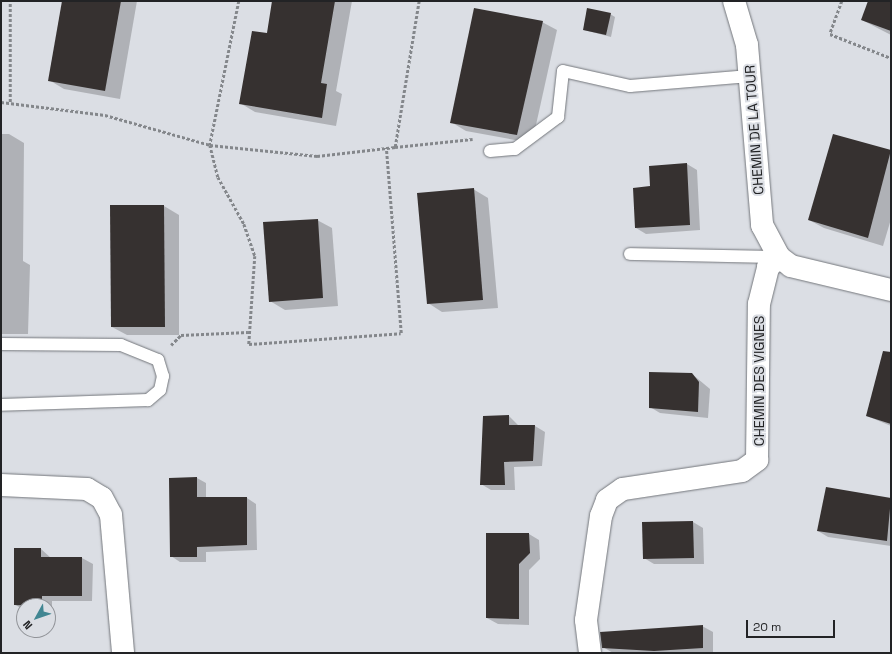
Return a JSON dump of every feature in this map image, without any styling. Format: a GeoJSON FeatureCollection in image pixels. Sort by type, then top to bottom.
{"type":"FeatureCollection","features":[{"type":"Feature","properties":{"kind":"street","name":"CHEMIN DE LA TOUR"},"geometry":{"type":"LineString","coordinates":[[734,1],[747,45],[760,210],[767,239],[779,256]]}},
{"type":"Feature","properties":{"kind":"street"},"geometry":{"type":"LineString","coordinates":[[779,256],[791,266],[891,290]]}},
{"type":"Feature","properties":{"kind":"street","name":"CHEMIN DES VIGNES"},"geometry":{"type":"LineString","coordinates":[[590,653],[586,620],[601,516],[607,500],[623,489],[742,470],[757,460],[760,291],[768,266],[779,256]]}},
{"type":"Feature","properties":{"kind":"street"},"geometry":{"type":"LineString","coordinates":[[1,485],[87,489],[102,498],[110,515],[123,653]]}},
{"type":"Feature","properties":{"kind":"lane"},"geometry":{"type":"LineString","coordinates":[[490,151],[515,149],[558,117],[562,71],[630,86],[750,76]]}},
{"type":"Feature","properties":{"kind":"lane"},"geometry":{"type":"LineString","coordinates":[[630,254],[779,256]]}},
{"type":"Feature","properties":{"kind":"lane"},"geometry":{"type":"LineString","coordinates":[[1,344],[122,346],[158,360],[163,376],[160,390],[148,400],[1,405]]}},
{"type":"Feature","properties":{"kind":"path"},"geometry":{"type":"LineString","coordinates":[[10,1],[10,102]]}},
{"type":"Feature","properties":{"kind":"path"},"geometry":{"type":"LineString","coordinates":[[239,1],[210,146],[218,177],[244,224],[254,256],[248,332],[249,344],[401,333],[386,148]]}},
{"type":"Feature","properties":{"kind":"path"},"geometry":{"type":"LineString","coordinates":[[395,147],[419,1]]}},
{"type":"Feature","properties":{"kind":"path"},"geometry":{"type":"LineString","coordinates":[[842,1],[830,34],[891,58]]}},
{"type":"Feature","properties":{"kind":"path"},"geometry":{"type":"LineString","coordinates":[[1,102],[105,115],[210,146],[317,156],[470,137],[490,151]]}},
{"type":"Feature","properties":{"kind":"path"},"geometry":{"type":"LineString","coordinates":[[158,360],[181,335],[248,332]]}},
{"type":"Feature","properties":{"kind":"building"},"geometry":{"type":"Polygon","coordinates":[[[62,1],[121,1],[105,91],[48,81],[62,1]]]}},
{"type":"Feature","properties":{"kind":"building"},"geometry":{"type":"Polygon","coordinates":[[[272,1],[335,1],[321,83],[327,84],[322,118],[239,104],[252,31],[267,33],[272,1]]]}},
{"type":"Feature","properties":{"kind":"building"},"geometry":{"type":"Polygon","coordinates":[[[868,1],[891,1],[891,31],[861,20],[868,1]]]}},
{"type":"Feature","properties":{"kind":"building"},"geometry":{"type":"Polygon","coordinates":[[[474,8],[543,21],[517,135],[450,123],[474,8]]]}},
{"type":"Feature","properties":{"kind":"building"},"geometry":{"type":"Polygon","coordinates":[[[587,8],[611,13],[606,35],[583,30],[587,8]]]}},
{"type":"Feature","properties":{"kind":"building"},"geometry":{"type":"Polygon","coordinates":[[[833,134],[891,150],[868,238],[808,220],[833,134]]]}},
{"type":"Feature","properties":{"kind":"building"},"geometry":{"type":"Polygon","coordinates":[[[687,163],[690,225],[635,228],[633,188],[650,186],[649,166],[687,163]]]}},
{"type":"Feature","properties":{"kind":"building"},"geometry":{"type":"Polygon","coordinates":[[[474,188],[483,300],[427,304],[417,193],[474,188]]]}},
{"type":"Feature","properties":{"kind":"building"},"geometry":{"type":"Polygon","coordinates":[[[110,205],[164,205],[165,327],[111,327],[110,205]]]}},
{"type":"Feature","properties":{"kind":"building"},"geometry":{"type":"Polygon","coordinates":[[[318,219],[323,298],[269,302],[263,222],[318,219]]]}},
{"type":"Feature","properties":{"kind":"building"},"geometry":{"type":"Polygon","coordinates":[[[883,351],[891,352],[891,424],[866,416],[883,351]]]}},
{"type":"Feature","properties":{"kind":"building"},"geometry":{"type":"Polygon","coordinates":[[[649,372],[692,373],[699,382],[698,412],[649,408],[649,372]]]}},
{"type":"Feature","properties":{"kind":"building"},"geometry":{"type":"Polygon","coordinates":[[[509,415],[509,425],[535,425],[533,461],[504,462],[505,485],[480,485],[483,416],[509,415]]]}},
{"type":"Feature","properties":{"kind":"building"},"geometry":{"type":"Polygon","coordinates":[[[197,477],[197,497],[247,497],[247,545],[197,547],[197,557],[170,557],[169,478],[197,477]]]}},
{"type":"Feature","properties":{"kind":"building"},"geometry":{"type":"Polygon","coordinates":[[[826,487],[891,498],[887,541],[817,531],[826,487]]]}},
{"type":"Feature","properties":{"kind":"building"},"geometry":{"type":"Polygon","coordinates":[[[693,521],[694,558],[643,559],[642,522],[693,521]]]}},
{"type":"Feature","properties":{"kind":"building"},"geometry":{"type":"Polygon","coordinates":[[[486,533],[529,533],[530,553],[519,564],[519,619],[486,618],[486,533]]]}},
{"type":"Feature","properties":{"kind":"building"},"geometry":{"type":"Polygon","coordinates":[[[14,548],[41,548],[41,557],[82,557],[82,596],[42,596],[42,598],[16,598],[16,605],[14,605],[14,548]]]}},
{"type":"Feature","properties":{"kind":"building"},"geometry":{"type":"Polygon","coordinates":[[[703,625],[703,648],[654,651],[602,648],[600,632],[703,625]]]}}]}
